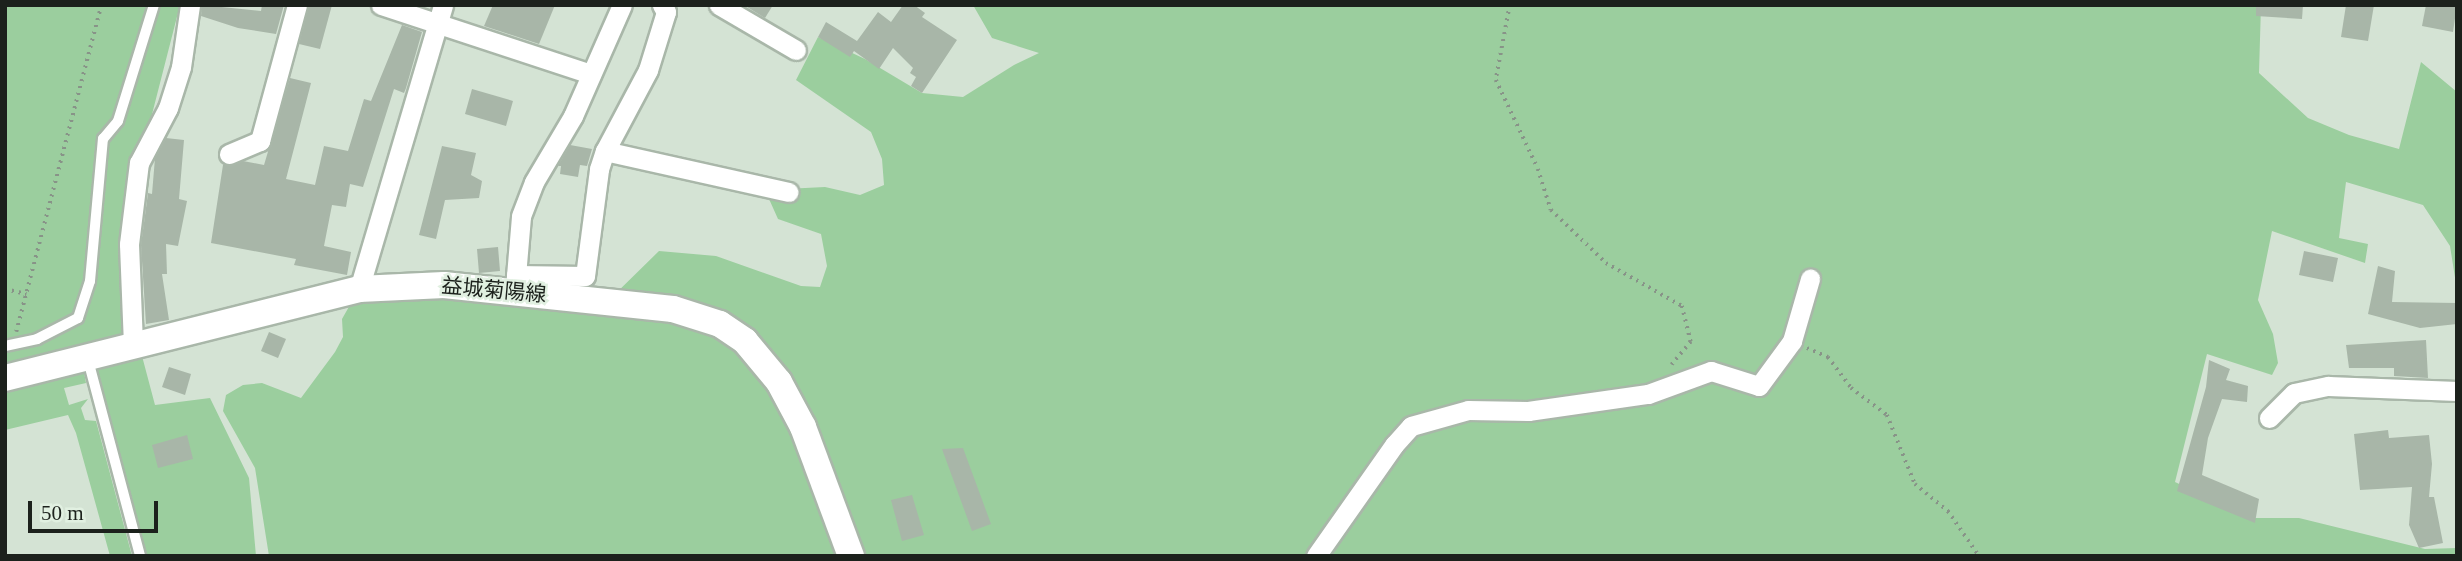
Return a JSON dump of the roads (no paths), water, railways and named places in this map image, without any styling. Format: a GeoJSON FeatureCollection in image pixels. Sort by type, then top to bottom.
{"type":"FeatureCollection","features":[{"type":"Feature","properties":{"kind":"main road","name":"益城菊陽線"},"geometry":{"type":"LineString","coordinates":[[5,378],[359,289],[515,283],[673,309],[720,324],[744,341],[779,382],[803,427],[850,556]]}},
{"type":"Feature","properties":{"kind":"street"},"geometry":{"type":"LineString","coordinates":[[133,344],[129,244],[139,163],[169,108],[181,67],[190,5]]}},
{"type":"Feature","properties":{"kind":"street"},"geometry":{"type":"LineString","coordinates":[[229,154],[260,141],[297,5]]}},
{"type":"Feature","properties":{"kind":"street"},"geometry":{"type":"LineString","coordinates":[[382,5],[440,13],[591,74]]}},
{"type":"Feature","properties":{"kind":"street"},"geometry":{"type":"LineString","coordinates":[[622,5],[573,116],[534,182],[521,216],[515,283],[585,276],[599,169],[605,151],[648,70],[666,12],[662,5]]}},
{"type":"Feature","properties":{"kind":"street"},"geometry":{"type":"LineString","coordinates":[[719,5],[796,50]]}},
{"type":"Feature","properties":{"kind":"street"},"geometry":{"type":"LineString","coordinates":[[359,289],[440,13]]}},
{"type":"Feature","properties":{"kind":"street"},"geometry":{"type":"LineString","coordinates":[[605,151],[788,192]]}},
{"type":"Feature","properties":{"kind":"street"},"geometry":{"type":"LineString","coordinates":[[1316,556],[1394,445],[1411,426],[1468,410],[1528,411],[1648,394],[1711,371],[1759,386],[1792,341],[1810,279]]}},
{"type":"Feature","properties":{"kind":"street"},"geometry":{"type":"LineString","coordinates":[[2269,418],[2294,393],[2328,386],[2457,391]]}},
{"type":"Feature","properties":{"kind":"lane"},"geometry":{"type":"LineString","coordinates":[[5,346],[37,338],[78,318],[90,281],[103,139],[118,121],[154,5]]}},
{"type":"Feature","properties":{"kind":"lane"},"geometry":{"type":"LineString","coordinates":[[87,357],[140,556]]}}]}
